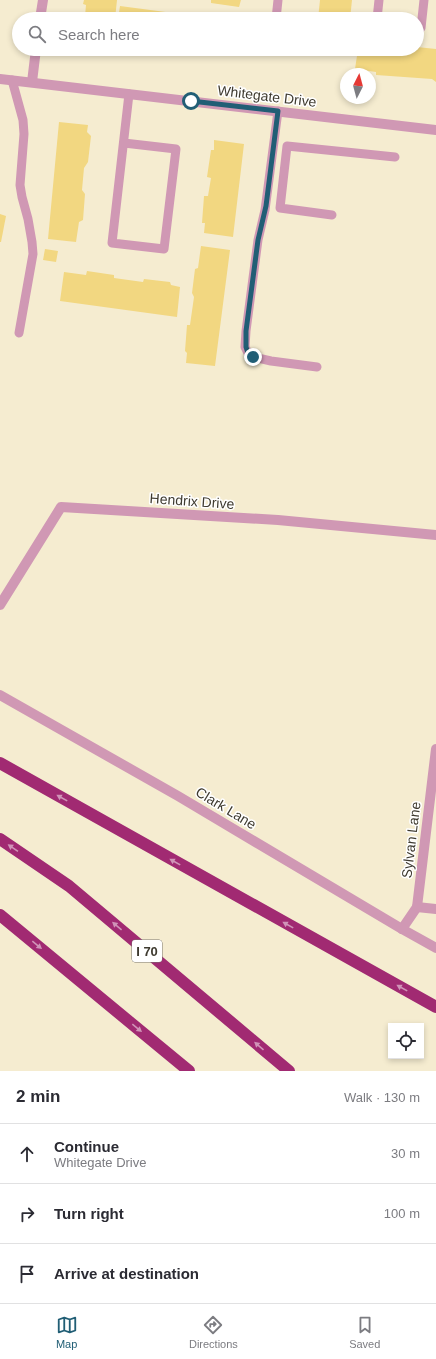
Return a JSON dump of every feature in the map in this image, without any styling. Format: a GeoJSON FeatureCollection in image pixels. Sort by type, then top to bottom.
{"type":"FeatureCollection","features":[{"type":"Feature","properties":{"kind":"highway"},"geometry":{"type":"LineString","coordinates":[[0,763],[436,1007]]}},
{"type":"Feature","properties":{"kind":"highway","name":"I 70"},"geometry":{"type":"LineString","coordinates":[[0,839],[69,886],[289,1071]]}},
{"type":"Feature","properties":{"kind":"highway"},"geometry":{"type":"LineString","coordinates":[[0,915],[189,1071]]}},
{"type":"Feature","properties":{"kind":"street"},"geometry":{"type":"LineString","coordinates":[[41,12],[43,0]]}},
{"type":"Feature","properties":{"kind":"street"},"geometry":{"type":"LineString","coordinates":[[32,82],[35,56]]}},
{"type":"Feature","properties":{"kind":"street","name":"Whitegate Drive"},"geometry":{"type":"LineString","coordinates":[[0,79],[436,130]]}},
{"type":"Feature","properties":{"kind":"street","name":"Hendrix Drive"},"geometry":{"type":"LineString","coordinates":[[0,605],[61,507],[278,520],[436,535]]}},
{"type":"Feature","properties":{"kind":"street","name":"Clark Lane"},"geometry":{"type":"LineString","coordinates":[[0,695],[172,793],[436,948]]}},
{"type":"Feature","properties":{"kind":"street","name":"Sylvan Lane"},"geometry":{"type":"LineString","coordinates":[[402,929],[417,907],[436,749]]}},
{"type":"Feature","properties":{"kind":"street"},"geometry":{"type":"LineString","coordinates":[[417,907],[436,909]]}},
{"type":"Feature","properties":{"kind":"lane"},"geometry":{"type":"LineString","coordinates":[[277,12],[278,0]]}},
{"type":"Feature","properties":{"kind":"lane"},"geometry":{"type":"LineString","coordinates":[[378,12],[379,0]]}},
{"type":"Feature","properties":{"kind":"lane"},"geometry":{"type":"LineString","coordinates":[[423,12],[424,0]]}},
{"type":"Feature","properties":{"kind":"lane"},"geometry":{"type":"LineString","coordinates":[[12,80],[23,120],[24,134],[20,186],[32,242],[33,254],[19,333]]}},
{"type":"Feature","properties":{"kind":"lane"},"geometry":{"type":"LineString","coordinates":[[124,143],[176,149],[164,249],[112,243],[129,94]]}},
{"type":"Feature","properties":{"kind":"lane"},"geometry":{"type":"LineString","coordinates":[[278,111],[266,206],[258,240],[246,331],[246,347],[248,353],[253,357],[271,361],[318,367]]}},
{"type":"Feature","properties":{"kind":"lane"},"geometry":{"type":"LineString","coordinates":[[274,145],[395,157]]}},
{"type":"Feature","properties":{"kind":"lane"},"geometry":{"type":"LineString","coordinates":[[280,208],[287,146]]}},
{"type":"Feature","properties":{"kind":"lane"},"geometry":{"type":"LineString","coordinates":[[266,206],[332,215]]}},
{"type":"Feature","properties":{"kind":"building"},"geometry":{"type":"Polygon","coordinates":[[[84,0],[117,0],[116,12],[85,12],[86,5],[83,4],[84,0]]]}},
{"type":"Feature","properties":{"kind":"building"},"geometry":{"type":"Polygon","coordinates":[[[211,0],[241,0],[239,7],[211,3],[211,0]]]}},
{"type":"Feature","properties":{"kind":"building"},"geometry":{"type":"Polygon","coordinates":[[[320,0],[352,0],[351,12],[319,12],[320,0]]]}},
{"type":"Feature","properties":{"kind":"building"},"geometry":{"type":"Polygon","coordinates":[[[120,6],[166,12],[119,12],[120,6]]]}},
{"type":"Feature","properties":{"kind":"building"},"geometry":{"type":"Polygon","coordinates":[[[424,48],[436,49],[436,82],[432,79],[376,75],[376,68],[355,68],[357,56],[424,56],[424,48]]]}},
{"type":"Feature","properties":{"kind":"building"},"geometry":{"type":"Polygon","coordinates":[[[59,122],[88,125],[87,132],[91,136],[88,162],[84,168],[82,190],[85,194],[83,220],[79,222],[76,242],[48,239],[59,122]]]}},
{"type":"Feature","properties":{"kind":"building"},"geometry":{"type":"Polygon","coordinates":[[[214,140],[244,144],[233,237],[204,233],[205,223],[202,223],[204,196],[208,196],[211,178],[207,177],[211,150],[214,150],[214,140]]]}},
{"type":"Feature","properties":{"kind":"building"},"geometry":{"type":"Polygon","coordinates":[[[0,214],[6,216],[1,242],[0,242],[0,214]]]}},
{"type":"Feature","properties":{"kind":"building"},"geometry":{"type":"Polygon","coordinates":[[[201,246],[230,250],[215,366],[186,363],[187,353],[185,351],[187,325],[190,325],[194,297],[192,293],[195,269],[198,268],[201,246]]]}},
{"type":"Feature","properties":{"kind":"building"},"geometry":{"type":"Polygon","coordinates":[[[45,249],[58,251],[56,262],[43,260],[45,249]]]}},
{"type":"Feature","properties":{"kind":"building"},"geometry":{"type":"Polygon","coordinates":[[[87,271],[114,275],[114,278],[143,282],[144,279],[170,282],[171,285],[180,287],[177,317],[60,301],[64,272],[86,275],[87,271]]]}},
{"type":"Feature","properties":{"kind":"route"},"geometry":{"type":"LineString","coordinates":[[191,101],[278,111],[266,206],[258,240],[246,331],[246,347],[248,353],[253,357]]}}]}
